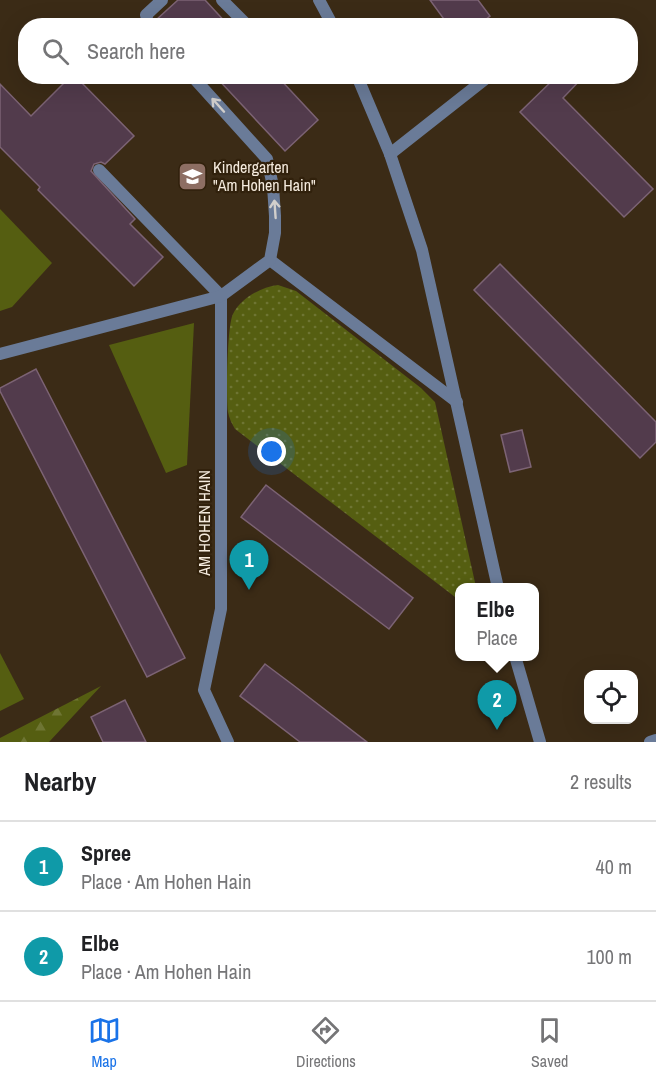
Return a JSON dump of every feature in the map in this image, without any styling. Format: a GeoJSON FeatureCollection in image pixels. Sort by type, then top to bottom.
{"type":"FeatureCollection","features":[{"type":"Feature","properties":{"kind":"street"},"geometry":{"type":"LineString","coordinates":[[147,18],[146,15],[162,0]]}},
{"type":"Feature","properties":{"kind":"street"},"geometry":{"type":"LineString","coordinates":[[222,0],[240,18]]}},
{"type":"Feature","properties":{"kind":"street"},"geometry":{"type":"LineString","coordinates":[[319,0],[329,18]]}},
{"type":"Feature","properties":{"kind":"street"},"geometry":{"type":"LineString","coordinates":[[0,354],[221,296],[270,260],[275,233],[275,216],[273,186],[267,159],[199,84]]}},
{"type":"Feature","properties":{"kind":"street"},"geometry":{"type":"LineString","coordinates":[[360,84],[390,154],[422,250],[497,583]]}},
{"type":"Feature","properties":{"kind":"street"},"geometry":{"type":"LineString","coordinates":[[390,154],[479,84]]}},
{"type":"Feature","properties":{"kind":"street"},"geometry":{"type":"LineString","coordinates":[[99,170],[221,296]]}},
{"type":"Feature","properties":{"kind":"street"},"geometry":{"type":"LineString","coordinates":[[270,260],[457,402]]}},
{"type":"Feature","properties":{"kind":"street","name":"AM HOHEN HAIN"},"geometry":{"type":"LineString","coordinates":[[221,296],[221,609],[204,690],[228,742]]}},
{"type":"Feature","properties":{"kind":"street"},"geometry":{"type":"LineString","coordinates":[[516,661],[540,742]]}},
{"type":"Feature","properties":{"kind":"street"},"geometry":{"type":"LineString","coordinates":[[650,742],[656,740]]}},
{"type":"Feature","properties":{"kind":"green space"},"geometry":{"type":"Polygon","coordinates":[[[0,209],[52,263],[12,307],[0,311],[0,209]]]}},
{"type":"Feature","properties":{"kind":"green space"},"geometry":{"type":"Polygon","coordinates":[[[278,285],[296,291],[421,388],[435,402],[475,583],[455,583],[455,597],[235,429],[228,412],[227,392],[231,321],[241,303],[252,294],[278,285]]]}},
{"type":"Feature","properties":{"kind":"green space"},"geometry":{"type":"Polygon","coordinates":[[[194,323],[187,465],[166,473],[109,345],[194,323]]]}},
{"type":"Feature","properties":{"kind":"green space"},"geometry":{"type":"Polygon","coordinates":[[[0,653],[24,699],[0,711],[0,653]]]}},
{"type":"Feature","properties":{"kind":"green space"},"geometry":{"type":"Polygon","coordinates":[[[101,686],[49,742],[0,742],[0,738],[101,686]]]}},
{"type":"Feature","properties":{"kind":"building"},"geometry":{"type":"Polygon","coordinates":[[[178,0],[205,0],[222,18],[158,18],[178,0]]]}},
{"type":"Feature","properties":{"kind":"building"},"geometry":{"type":"Polygon","coordinates":[[[430,0],[478,0],[490,16],[487,18],[443,18],[430,0]]]}},
{"type":"Feature","properties":{"kind":"building"},"geometry":{"type":"Polygon","coordinates":[[[0,84],[31,116],[63,84],[83,84],[134,136],[105,164],[101,162],[94,164],[91,171],[135,219],[130,224],[163,257],[134,286],[38,190],[40,187],[0,147],[0,84]]]}},
{"type":"Feature","properties":{"kind":"building"},"geometry":{"type":"Polygon","coordinates":[[[222,84],[284,84],[318,120],[285,151],[222,84]]]}},
{"type":"Feature","properties":{"kind":"building"},"geometry":{"type":"Polygon","coordinates":[[[549,84],[576,84],[563,98],[653,189],[624,217],[520,112],[549,84]]]}},
{"type":"Feature","properties":{"kind":"building"},"geometry":{"type":"Polygon","coordinates":[[[500,264],[656,422],[656,442],[640,458],[474,290],[500,264]]]}},
{"type":"Feature","properties":{"kind":"building"},"geometry":{"type":"Polygon","coordinates":[[[36,369],[185,658],[147,677],[0,391],[0,388],[36,369]]]}},
{"type":"Feature","properties":{"kind":"building"},"geometry":{"type":"Polygon","coordinates":[[[522,430],[531,467],[510,472],[501,435],[522,430]]]}},
{"type":"Feature","properties":{"kind":"building"},"geometry":{"type":"Polygon","coordinates":[[[266,485],[413,598],[389,629],[241,517],[266,485]]]}},
{"type":"Feature","properties":{"kind":"building"},"geometry":{"type":"Polygon","coordinates":[[[265,664],[367,742],[300,742],[240,696],[265,664]]]}},
{"type":"Feature","properties":{"kind":"building"},"geometry":{"type":"Polygon","coordinates":[[[125,700],[146,742],[103,742],[91,717],[125,700]]]}},
{"type":"Feature","properties":{"kind":"place","name":"Kindergarten \"Am Hohen Hain\""},"geometry":{"type":"Point","coordinates":[192,176]}},
{"type":"Feature","properties":{"kind":"place","name":"Spree"},"geometry":{"type":"Point","coordinates":[249,590]}},
{"type":"Feature","properties":{"kind":"place","name":"Elbe"},"geometry":{"type":"Point","coordinates":[497,730]}}]}
